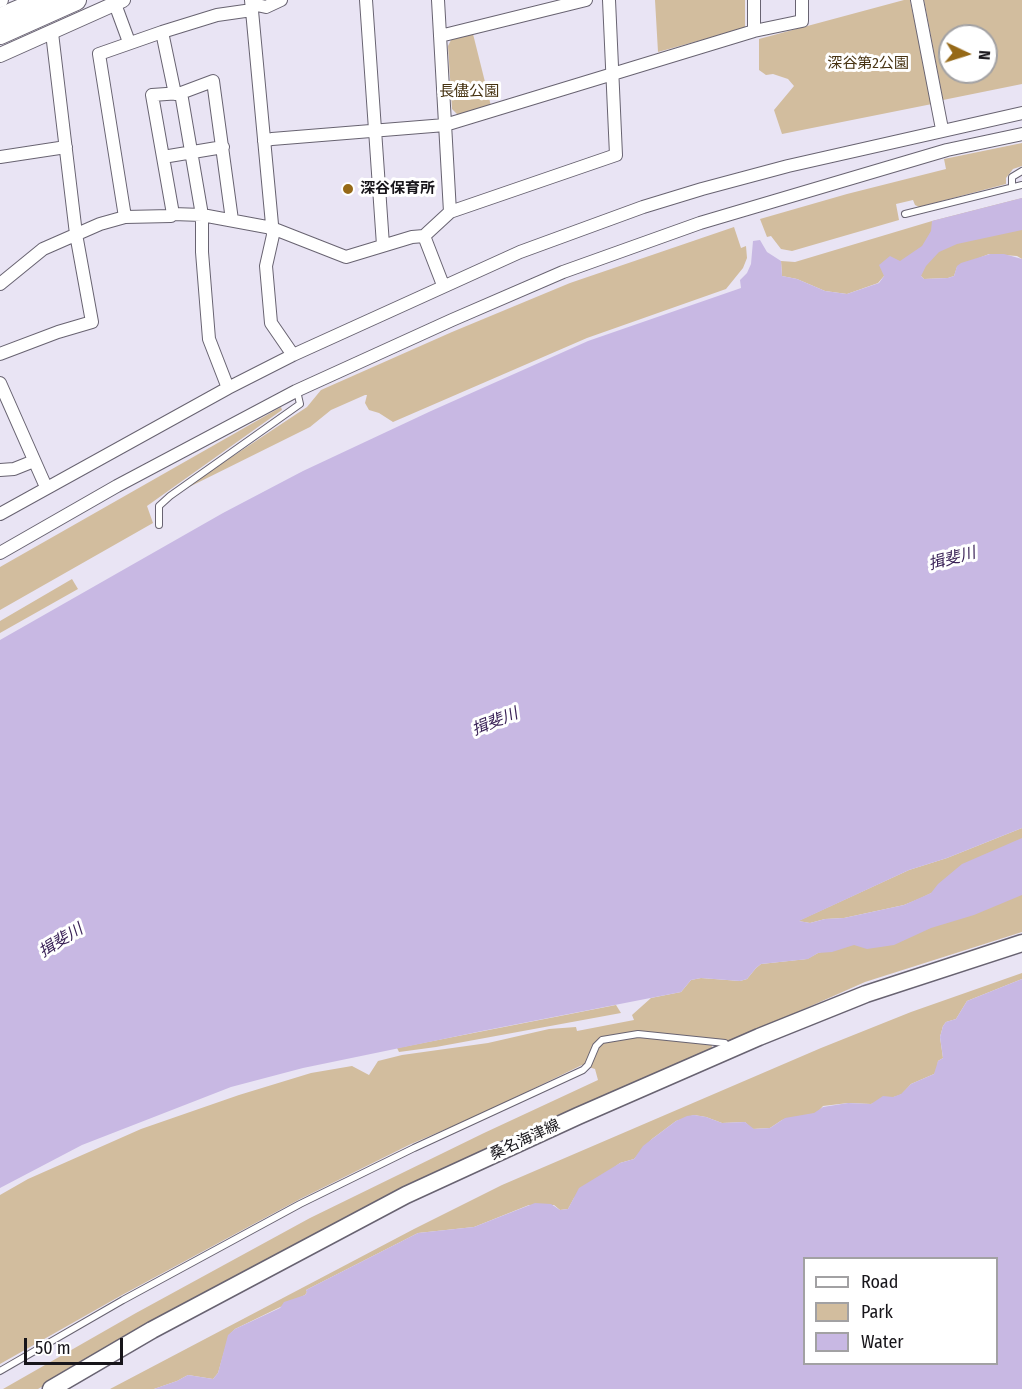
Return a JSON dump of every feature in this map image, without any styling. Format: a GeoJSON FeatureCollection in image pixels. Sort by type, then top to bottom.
{"type":"FeatureCollection","features":[{"type":"Feature","properties":{"kind":"highway"},"geometry":{"type":"LineString","coordinates":[[0,18],[43,0]]}},
{"type":"Feature","properties":{"kind":"highway"},"geometry":{"type":"LineString","coordinates":[[0,34],[76,0]]}},
{"type":"Feature","properties":{"kind":"main road","name":"桑名海津線"},"geometry":{"type":"LineString","coordinates":[[51,1389],[152,1330],[406,1195],[729,1050],[866,994],[1022,943]]}},
{"type":"Feature","properties":{"kind":"street"},"geometry":{"type":"LineString","coordinates":[[124,217],[99,54],[129,42],[217,15],[252,5],[266,7],[281,0]]}},
{"type":"Feature","properties":{"kind":"street"},"geometry":{"type":"LineString","coordinates":[[366,0],[383,245]]}},
{"type":"Feature","properties":{"kind":"street"},"geometry":{"type":"LineString","coordinates":[[438,0],[450,212]]}},
{"type":"Feature","properties":{"kind":"street"},"geometry":{"type":"LineString","coordinates":[[440,36],[586,0]]}},
{"type":"Feature","properties":{"kind":"street"},"geometry":{"type":"LineString","coordinates":[[0,284],[43,249],[76,234],[124,217],[171,216],[173,214],[202,215],[232,220],[272,228],[346,257],[412,237],[424,236],[450,212],[616,155],[609,0]]}},
{"type":"Feature","properties":{"kind":"street"},"geometry":{"type":"LineString","coordinates":[[754,0],[754,31]]}},
{"type":"Feature","properties":{"kind":"street"},"geometry":{"type":"LineString","coordinates":[[264,141],[445,125],[754,31],[802,21],[802,0]]}},
{"type":"Feature","properties":{"kind":"street"},"geometry":{"type":"LineString","coordinates":[[917,0],[942,129]]}},
{"type":"Feature","properties":{"kind":"street"},"geometry":{"type":"LineString","coordinates":[[0,55],[119,2],[129,42]]}},
{"type":"Feature","properties":{"kind":"street"},"geometry":{"type":"LineString","coordinates":[[252,5],[273,235],[266,266],[271,323],[293,355]]}},
{"type":"Feature","properties":{"kind":"street"},"geometry":{"type":"LineString","coordinates":[[162,32],[191,152],[202,215],[202,252],[209,339],[228,388]]}},
{"type":"Feature","properties":{"kind":"street"},"geometry":{"type":"LineString","coordinates":[[0,354],[92,322],[76,234],[52,33]]}},
{"type":"Feature","properties":{"kind":"street"},"geometry":{"type":"LineString","coordinates":[[173,214],[152,95],[178,94],[213,81],[232,220]]}},
{"type":"Feature","properties":{"kind":"street"},"geometry":{"type":"LineString","coordinates":[[0,514],[228,388],[293,355],[443,285],[552,240],[692,192],[788,166],[942,129],[1022,113]]}},
{"type":"Feature","properties":{"kind":"street"},"geometry":{"type":"LineString","coordinates":[[0,553],[117,486],[296,391],[563,272],[700,223],[947,150],[1022,134]]}},
{"type":"Feature","properties":{"kind":"street"},"geometry":{"type":"LineString","coordinates":[[0,157],[66,147]]}},
{"type":"Feature","properties":{"kind":"street"},"geometry":{"type":"LineString","coordinates":[[163,157],[223,147]]}},
{"type":"Feature","properties":{"kind":"street"},"geometry":{"type":"LineString","coordinates":[[424,236],[443,285]]}},
{"type":"Feature","properties":{"kind":"street"},"geometry":{"type":"LineString","coordinates":[[0,383],[46,487]]}},
{"type":"Feature","properties":{"kind":"street"},"geometry":{"type":"LineString","coordinates":[[0,470],[14,469],[34,461]]}},
{"type":"Feature","properties":{"kind":"lane"},"geometry":{"type":"LineString","coordinates":[[1012,188],[1012,177],[1022,171]]}},
{"type":"Feature","properties":{"kind":"lane"},"geometry":{"type":"LineString","coordinates":[[904,214],[1022,185]]}},
{"type":"Feature","properties":{"kind":"lane"},"geometry":{"type":"LineString","coordinates":[[159,525],[159,506],[300,404],[296,391]]}},
{"type":"Feature","properties":{"kind":"lane"},"geometry":{"type":"LineString","coordinates":[[0,1371],[123,1300],[300,1204],[414,1148],[583,1070],[588,1065],[596,1046],[602,1040],[638,1034],[725,1043],[729,1050]]}},
{"type":"Feature","properties":{"kind":"green space"},"geometry":{"type":"Polygon","coordinates":[[[655,0],[745,0],[745,28],[658,52],[655,0]]]}},
{"type":"Feature","properties":{"kind":"green space","name":"深谷第2公園"},"geometry":{"type":"Polygon","coordinates":[[[910,0],[932,104],[782,134],[774,110],[794,86],[788,79],[773,74],[766,75],[759,70],[759,39],[910,0]]]}},
{"type":"Feature","properties":{"kind":"green space"},"geometry":{"type":"Polygon","coordinates":[[[924,0],[1022,0],[1022,84],[943,100],[940,84],[998,84],[998,24],[938,24],[938,74],[924,0]]]}},
{"type":"Feature","properties":{"kind":"green space","name":"長儘公園"},"geometry":{"type":"Polygon","coordinates":[[[473,34],[491,106],[459,116],[452,109],[448,46],[452,38],[473,34]]]}},
{"type":"Feature","properties":{"kind":"green space"},"geometry":{"type":"Polygon","coordinates":[[[1022,143],[1022,166],[1013,169],[1006,178],[1006,184],[919,207],[913,200],[896,204],[899,220],[792,251],[781,249],[771,236],[767,237],[760,219],[946,169],[944,159],[1022,143]]]}},
{"type":"Feature","properties":{"kind":"green space"},"geometry":{"type":"Polygon","coordinates":[[[1022,198],[1022,259],[1017,256],[989,254],[957,267],[954,276],[948,278],[884,276],[878,283],[847,294],[825,291],[797,279],[782,276],[781,261],[795,262],[932,221],[1022,198]]]}},
{"type":"Feature","properties":{"kind":"green space"},"geometry":{"type":"Polygon","coordinates":[[[734,227],[741,248],[746,246],[747,258],[743,268],[726,289],[587,338],[393,422],[369,410],[365,403],[367,395],[365,395],[331,410],[310,427],[179,492],[307,407],[321,390],[570,283],[734,227]]]}},
{"type":"Feature","properties":{"kind":"green space"},"geometry":{"type":"Polygon","coordinates":[[[281,407],[282,410],[147,506],[153,523],[0,610],[0,567],[281,407]]]}},
{"type":"Feature","properties":{"kind":"green space"},"geometry":{"type":"Polygon","coordinates":[[[72,579],[78,589],[0,633],[0,621],[72,579]]]}},
{"type":"Feature","properties":{"kind":"green space"},"geometry":{"type":"Polygon","coordinates":[[[1022,828],[1022,850],[921,898],[904,905],[844,918],[810,923],[798,921],[909,870],[947,858],[1022,828]]]}},
{"type":"Feature","properties":{"kind":"green space"},"geometry":{"type":"Polygon","coordinates":[[[1022,890],[1022,932],[865,982],[732,1041],[721,1039],[713,1042],[711,1050],[148,1326],[38,1389],[3,1389],[310,1218],[598,1080],[595,1069],[582,1065],[479,1115],[411,1144],[300,1199],[0,1364],[0,1195],[28,1179],[141,1129],[311,1073],[352,1066],[369,1075],[378,1061],[402,1055],[488,1043],[549,1029],[576,1027],[577,1031],[634,1020],[632,1015],[651,998],[681,992],[691,980],[701,978],[740,981],[747,979],[761,964],[807,959],[818,953],[1022,890]]]}},
{"type":"Feature","properties":{"kind":"green space"},"geometry":{"type":"Polygon","coordinates":[[[1022,973],[1022,979],[967,1001],[956,1019],[946,1022],[940,1037],[943,1058],[938,1061],[937,1070],[934,1074],[911,1084],[902,1094],[871,1104],[848,1103],[823,1106],[817,1113],[782,1120],[770,1128],[752,1129],[745,1122],[722,1123],[694,1115],[676,1121],[652,1139],[634,1159],[620,1163],[574,1198],[568,1209],[560,1210],[554,1205],[529,1205],[474,1227],[418,1233],[306,1290],[305,1295],[235,1329],[229,1335],[218,1373],[213,1379],[188,1375],[154,1389],[110,1389],[502,1185],[821,1048],[911,1012],[1022,973]]]}},
{"type":"Feature","properties":{"kind":"green space"},"geometry":{"type":"Polygon","coordinates":[[[616,1005],[621,1013],[436,1047],[399,1052],[397,1048],[616,1005]]]}},
{"type":"Feature","properties":{"kind":"water","name":"揖斐川"},"geometry":{"type":"Polygon","coordinates":[[[1022,198],[1022,230],[957,244],[939,252],[926,266],[921,276],[924,279],[948,278],[954,276],[957,266],[961,263],[990,254],[1004,254],[1022,259],[1022,828],[947,858],[909,870],[799,921],[810,923],[844,918],[904,905],[931,893],[962,864],[1022,838],[1022,895],[974,915],[931,928],[894,945],[867,949],[854,945],[832,952],[818,953],[808,959],[761,964],[747,979],[740,981],[701,978],[691,980],[681,992],[303,1068],[231,1087],[82,1145],[0,1188],[0,640],[223,513],[303,471],[588,341],[741,288],[740,280],[747,273],[751,264],[753,241],[760,240],[767,252],[781,261],[782,276],[797,279],[825,291],[847,294],[879,283],[884,276],[879,265],[890,256],[900,261],[922,246],[931,231],[932,221],[1022,198]]]}},
{"type":"Feature","properties":{"kind":"water"},"geometry":{"type":"Polygon","coordinates":[[[1022,979],[1022,1389],[154,1389],[188,1375],[213,1379],[218,1373],[228,1335],[235,1329],[280,1308],[284,1302],[305,1295],[306,1290],[418,1233],[474,1227],[535,1203],[551,1204],[560,1210],[568,1209],[579,1188],[620,1163],[634,1159],[643,1146],[676,1121],[687,1116],[706,1117],[722,1123],[745,1122],[754,1129],[770,1128],[785,1118],[814,1113],[823,1107],[848,1103],[871,1104],[883,1096],[893,1097],[901,1094],[911,1084],[934,1074],[938,1061],[943,1058],[940,1037],[943,1026],[946,1022],[956,1019],[967,1001],[1022,979]]]}},
{"type":"Feature","properties":{"kind":"place","name":"深谷保育所"},"geometry":{"type":"Point","coordinates":[348,189]}}]}
